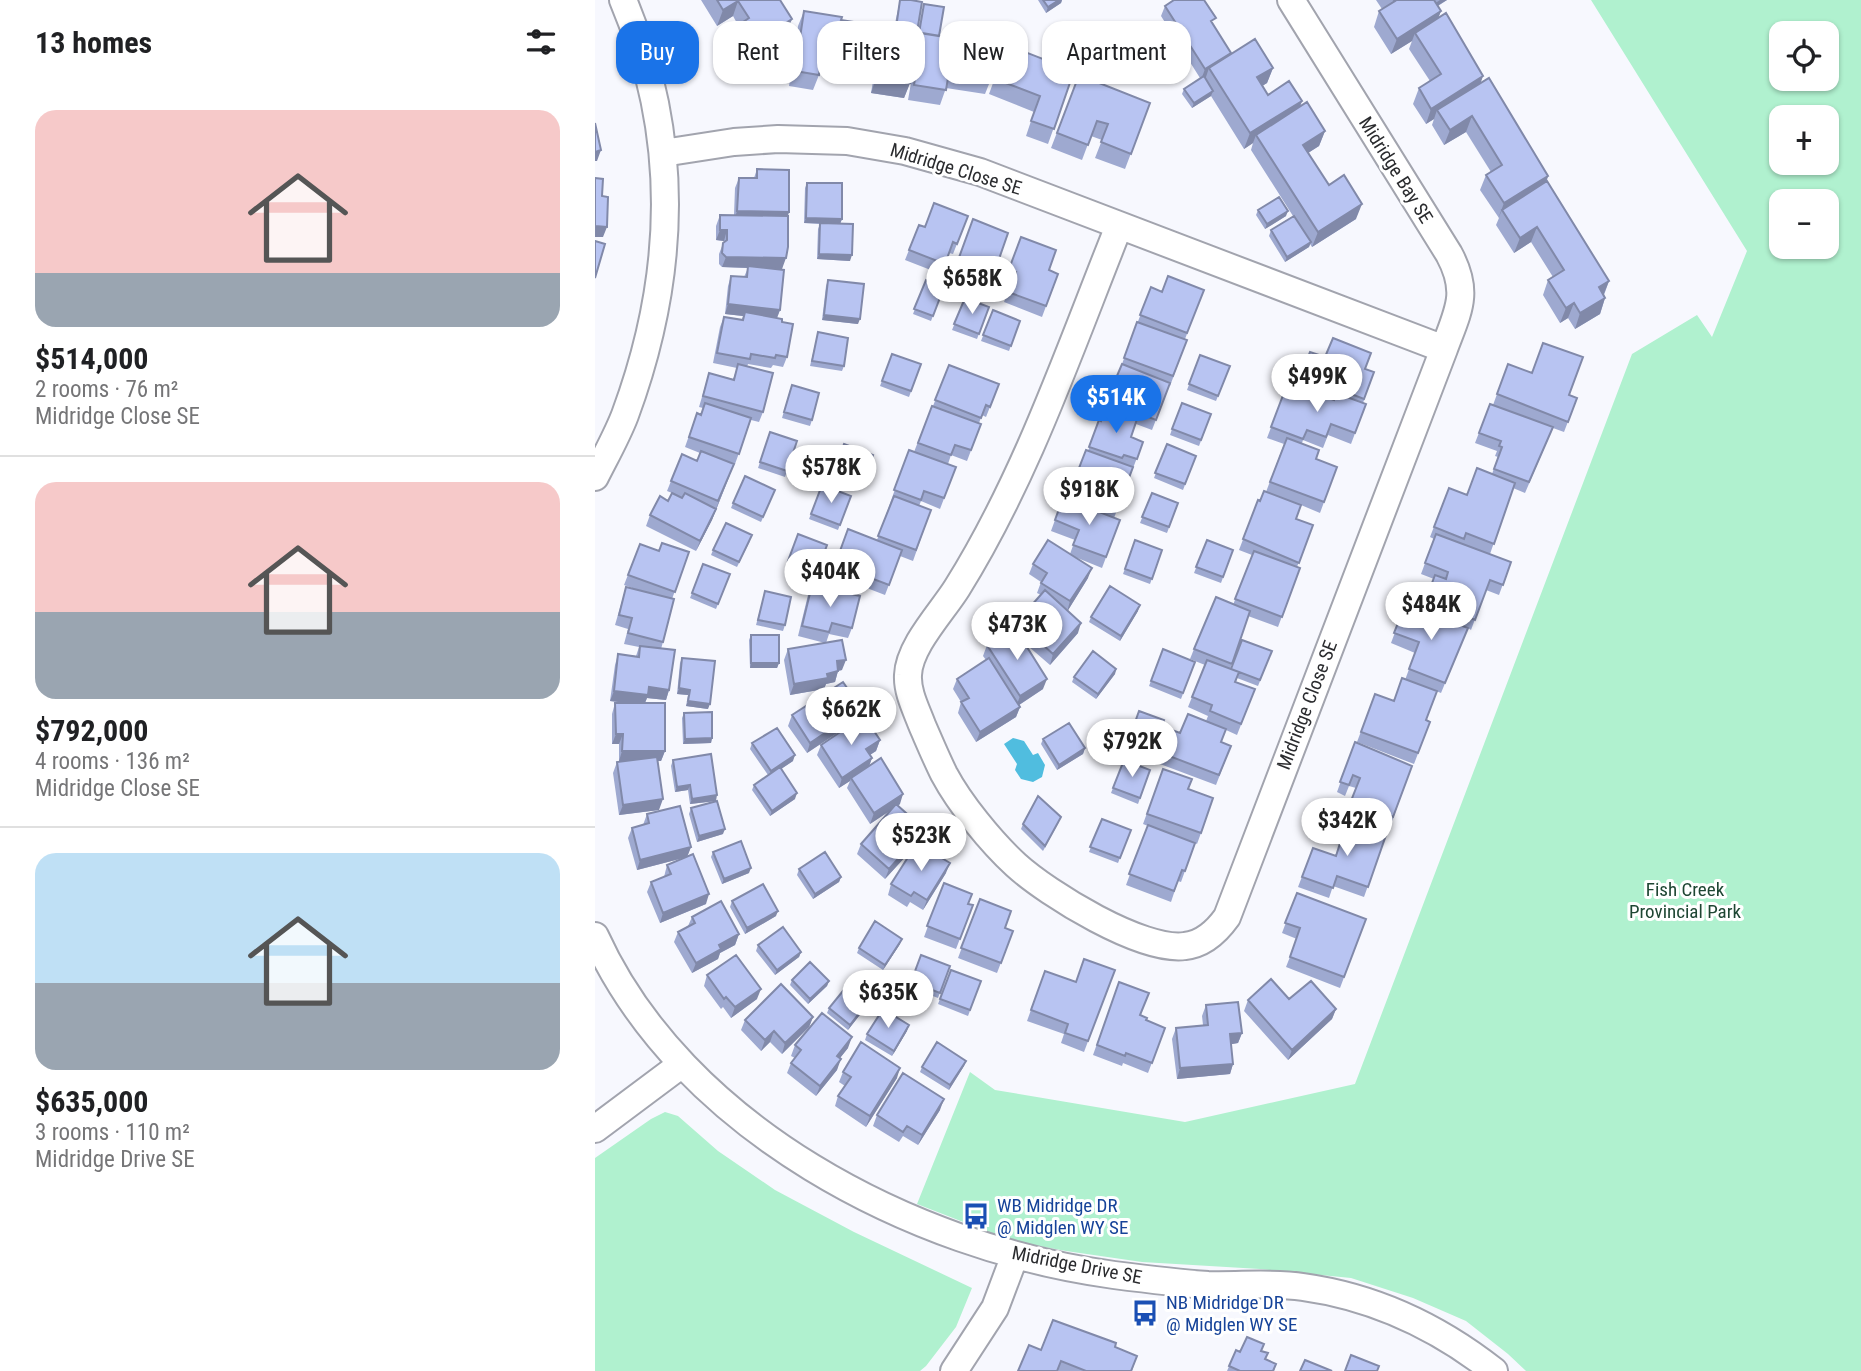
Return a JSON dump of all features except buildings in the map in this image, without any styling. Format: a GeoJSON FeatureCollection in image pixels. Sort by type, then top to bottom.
{"type":"FeatureCollection","features":[{"type":"Feature","properties":{"kind":"street"},"geometry":{"type":"LineString","coordinates":[[595,477],[625,417],[650,338],[665,240],[663,153],[656,108],[643,55],[623,0]]}},
{"type":"Feature","properties":{"kind":"street","name":"Midridge Bay SE"},"geometry":{"type":"LineString","coordinates":[[1290,0],[1457,270],[1461,282],[1461,299],[1444,349]]}},
{"type":"Feature","properties":{"kind":"street","name":"Midridge Close SE"},"geometry":{"type":"LineString","coordinates":[[663,153],[767,139],[847,141],[905,150],[980,173],[1444,349],[1227,917],[1219,928],[1195,944],[1171,947],[1149,942],[1083,911],[1017,865],[985,830],[944,775],[913,702],[907,677],[909,664],[918,644],[985,542],[1013,487],[1119,226]]}},
{"type":"Feature","properties":{"kind":"street","name":"Midridge Drive SE"},"geometry":{"type":"LineString","coordinates":[[595,936],[648,1023],[682,1064],[738,1116],[802,1162],[864,1196],[916,1220],[1015,1255],[1114,1275],[1207,1285],[1300,1286],[1338,1293],[1388,1308],[1426,1326],[1460,1345],[1494,1371]]}},
{"type":"Feature","properties":{"kind":"street"},"geometry":{"type":"LineString","coordinates":[[595,1129],[682,1064]]}},
{"type":"Feature","properties":{"kind":"street"},"geometry":{"type":"LineString","coordinates":[[954,1371],[995,1308],[1015,1255]]}},
{"type":"Feature","properties":{"kind":"green space","name":"Fish Creek Provincial Park"},"geometry":{"type":"Polygon","coordinates":[[[1591,0],[1861,0],[1861,1371],[1526,1371],[1466,1321],[1413,1298],[1351,1278],[1142,1262],[1066,1251],[1012,1241],[917,1204],[970,1072],[995,1090],[1185,1122],[1355,1084],[1632,354],[1697,315],[1712,337],[1747,251],[1591,0]]]}},
{"type":"Feature","properties":{"kind":"green space"},"geometry":{"type":"Polygon","coordinates":[[[665,1112],[678,1116],[718,1151],[775,1190],[854,1232],[972,1288],[956,1327],[926,1366],[920,1371],[595,1371],[595,1158],[665,1112]]]}},
{"type":"Feature","properties":{"kind":"water"},"geometry":{"type":"Polygon","coordinates":[[[1013,738],[1024,741],[1033,755],[1038,753],[1045,765],[1042,777],[1033,782],[1021,779],[1015,770],[1017,764],[1004,744],[1013,738]]]}},
{"type":"Feature","properties":{"kind":"place","name":"WB Midridge DR @ Midglen WY SE"},"geometry":{"type":"Point","coordinates":[976,1216]}},
{"type":"Feature","properties":{"kind":"place","name":"NB Midridge DR @ Midglen WY SE"},"geometry":{"type":"Point","coordinates":[1145,1313]}}]}
